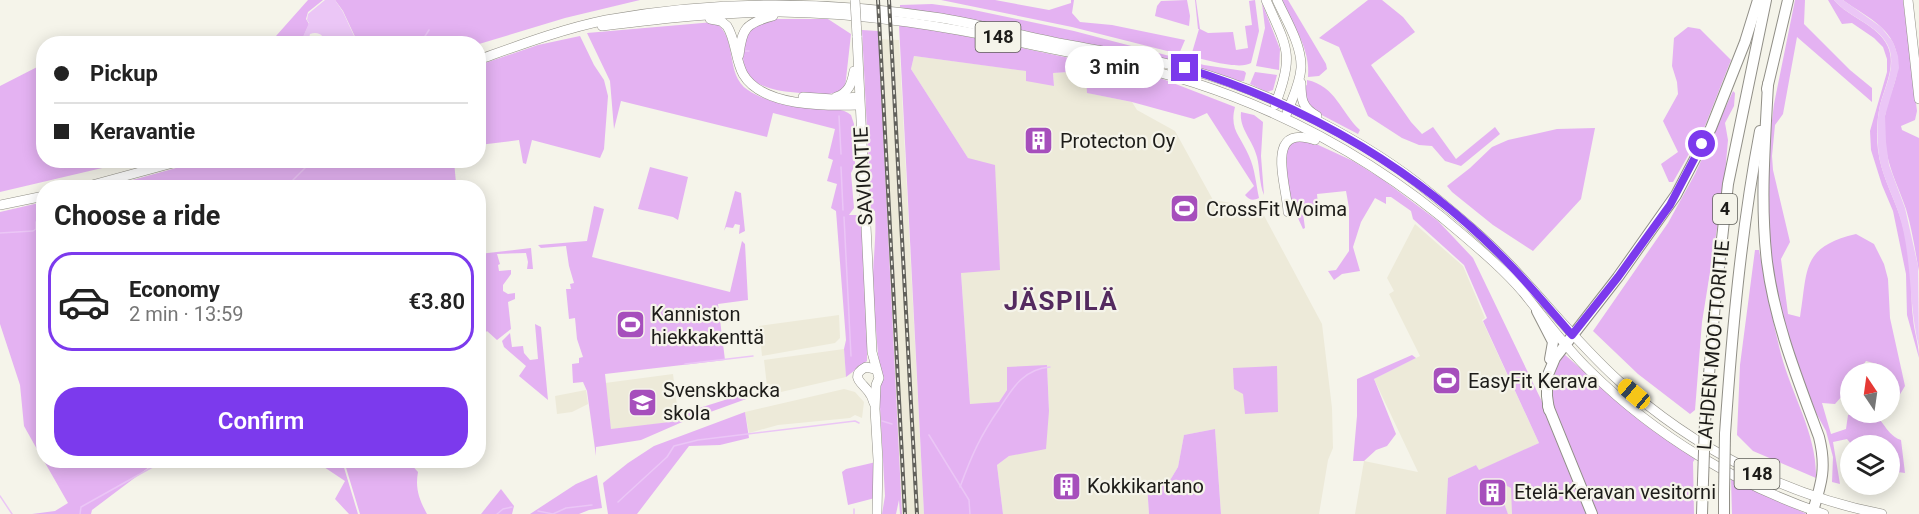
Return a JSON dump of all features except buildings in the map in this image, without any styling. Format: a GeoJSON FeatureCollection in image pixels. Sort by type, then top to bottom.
{"type":"FeatureCollection","features":[{"type":"Feature","properties":{"kind":"highway"},"geometry":{"type":"LineString","coordinates":[[1549,410],[1546,396],[1547,377],[1555,358],[1618,277],[1676,195],[1711,128],[1745,42],[1758,0]]}},
{"type":"Feature","properties":{"kind":"highway","name":"LAHDEN MOOTTORITIE"},"geometry":{"type":"LineString","coordinates":[[1702,514],[1705,422],[1728,184],[1766,0]]}},
{"type":"Feature","properties":{"kind":"highway","name":"LAHDEN MOOTTORITIE"},"geometry":{"type":"LineString","coordinates":[[1724,514],[1725,434],[1731,343],[1745,225],[1768,84],[1788,0]]}},
{"type":"Feature","properties":{"kind":"highway"},"geometry":{"type":"LineString","coordinates":[[1768,84],[1764,179],[1767,263],[1775,305],[1792,367],[1820,437],[1823,476],[1816,513]]}},
{"type":"Feature","properties":{"kind":"highway"},"geometry":{"type":"LineString","coordinates":[[1537,311],[1553,342],[1553,351],[1544,379],[1544,395],[1592,514]]}},
{"type":"Feature","properties":{"kind":"main road"},"geometry":{"type":"LineString","coordinates":[[696,7],[715,0]]}},
{"type":"Feature","properties":{"kind":"main road"},"geometry":{"type":"LineString","coordinates":[[749,0],[774,4]]}},
{"type":"Feature","properties":{"kind":"main road","name":"SAVIONTIE"},"geometry":{"type":"LineString","coordinates":[[855,0],[872,368]]}},
{"type":"Feature","properties":{"kind":"main road"},"geometry":{"type":"LineString","coordinates":[[1266,0],[1288,56],[1284,78],[1272,112]]}},
{"type":"Feature","properties":{"kind":"main road"},"geometry":{"type":"LineString","coordinates":[[1277,0],[1296,44],[1301,67],[1303,104],[1310,113],[1327,122],[1343,135]]}},
{"type":"Feature","properties":{"kind":"main road"},"geometry":{"type":"LineString","coordinates":[[1908,0],[1919,99]]}},
{"type":"Feature","properties":{"kind":"main road","name":"148"},"geometry":{"type":"LineString","coordinates":[[486,57],[552,34],[605,20],[696,7],[774,4],[838,6],[946,19],[1185,68],[1218,78],[1276,102],[1343,135],[1402,171],[1458,216],[1512,267],[1572,335],[1619,381],[1648,406],[1692,437],[1757,474],[1818,497],[1882,514]]}},
{"type":"Feature","properties":{"kind":"main road"},"geometry":{"type":"LineString","coordinates":[[739,60],[740,40],[745,29],[758,20],[784,12]]}},
{"type":"Feature","properties":{"kind":"main road","name":"148"},"geometry":{"type":"LineString","coordinates":[[552,34],[689,16],[784,12],[868,17],[995,37],[1182,79],[1228,94],[1272,112],[1398,182],[1445,219],[1508,276],[1565,344],[1617,396],[1677,442],[1731,474],[1816,513]]}},
{"type":"Feature","properties":{"kind":"main road"},"geometry":{"type":"LineString","coordinates":[[689,16],[724,23],[730,31],[742,73],[758,89],[785,101],[859,101]]}},
{"type":"Feature","properties":{"kind":"main road"},"geometry":{"type":"LineString","coordinates":[[833,99],[843,95],[851,84],[857,40]]}},
{"type":"Feature","properties":{"kind":"main road"},"geometry":{"type":"LineString","coordinates":[[1285,119],[1299,80],[1301,67]]}},
{"type":"Feature","properties":{"kind":"main road"},"geometry":{"type":"LineString","coordinates":[[771,94],[859,101]]}},
{"type":"Feature","properties":{"kind":"main road"},"geometry":{"type":"LineString","coordinates":[[1288,212],[1281,162],[1285,144],[1300,136],[1337,147]]}},
{"type":"Feature","properties":{"kind":"main road"},"geometry":{"type":"LineString","coordinates":[[110,180],[155,168]]}},
{"type":"Feature","properties":{"kind":"main road"},"geometry":{"type":"LineString","coordinates":[[0,205],[36,198]]}},
{"type":"Feature","properties":{"kind":"main road"},"geometry":{"type":"LineString","coordinates":[[875,408],[870,393],[860,383],[858,376],[861,370],[872,368],[879,378],[876,385],[875,408],[878,460],[877,514]]}},
{"type":"Feature","properties":{"kind":"main road"},"geometry":{"type":"LineString","coordinates":[[865,388],[876,385]]}},
{"type":"Feature","properties":{"kind":"shaded area"},"geometry":{"type":"Polygon","coordinates":[[[308,0],[323,0],[308,12],[306,19],[309,24],[304,36],[276,36],[308,0]]]}},
{"type":"Feature","properties":{"kind":"shaded area"},"geometry":{"type":"Polygon","coordinates":[[[325,0],[335,0],[354,36],[322,36],[316,33],[303,36],[309,23],[308,14],[325,0]]]}},
{"type":"Feature","properties":{"kind":"shaded area"},"geometry":{"type":"Polygon","coordinates":[[[335,0],[640,0],[565,18],[486,42],[486,36],[355,36],[335,0]]]}},
{"type":"Feature","properties":{"kind":"shaded area"},"geometry":{"type":"Polygon","coordinates":[[[941,0],[995,0],[1049,10],[1074,0],[1072,13],[1080,22],[1112,25],[1185,40],[1179,54],[1072,27],[941,0]]]}},
{"type":"Feature","properties":{"kind":"shaded area"},"geometry":{"type":"Polygon","coordinates":[[[1187,0],[1189,26],[1155,16],[1157,6],[1161,1],[1187,0]]]}},
{"type":"Feature","properties":{"kind":"shaded area"},"geometry":{"type":"Polygon","coordinates":[[[1195,0],[1200,29],[1208,33],[1233,32],[1236,50],[1248,48],[1245,26],[1252,25],[1249,1],[1255,0],[1259,31],[1251,63],[1231,65],[1191,56],[1199,29],[1195,0]]]}},
{"type":"Feature","properties":{"kind":"shaded area"},"geometry":{"type":"Polygon","coordinates":[[[1281,0],[1288,0],[1326,64],[1327,69],[1319,76],[1308,77],[1304,47],[1281,0]]]}},
{"type":"Feature","properties":{"kind":"shaded area"},"geometry":{"type":"Polygon","coordinates":[[[1368,0],[1382,0],[1403,17],[1415,32],[1371,65],[1422,134],[1433,127],[1456,159],[1495,127],[1500,134],[1461,166],[1445,161],[1432,146],[1419,145],[1402,138],[1368,116],[1339,47],[1319,38],[1368,0]]]}},
{"type":"Feature","properties":{"kind":"shaded area"},"geometry":{"type":"Polygon","coordinates":[[[1795,0],[1805,0],[1804,24],[1850,70],[1872,88],[1872,102],[1797,37],[1783,114],[1775,125],[1772,156],[1773,170],[1790,242],[1781,259],[1788,314],[1800,317],[1807,273],[1816,253],[1838,239],[1856,234],[1874,244],[1884,264],[1888,279],[1890,318],[1900,363],[1866,361],[1865,363],[1840,363],[1840,398],[1835,404],[1822,403],[1831,434],[1846,429],[1847,423],[1882,423],[1893,435],[1840,435],[1840,440],[1833,442],[1840,484],[1832,482],[1833,457],[1826,431],[1806,395],[1780,309],[1771,263],[1766,169],[1774,104],[1795,0]]]}},
{"type":"Feature","properties":{"kind":"shaded area"},"geometry":{"type":"Polygon","coordinates":[[[1828,0],[1834,0],[1878,33],[1884,39],[1890,54],[1890,69],[1878,116],[1877,144],[1882,169],[1905,237],[1910,267],[1912,314],[1919,358],[1907,315],[1906,274],[1893,211],[1871,150],[1870,131],[1887,72],[1887,59],[1883,47],[1874,38],[1852,23],[1842,24],[1828,0]]]}},
{"type":"Feature","properties":{"kind":"shaded area"},"geometry":{"type":"Polygon","coordinates":[[[1834,0],[1843,0],[1881,27],[1893,42],[1898,56],[1899,68],[1885,116],[1886,142],[1889,165],[1905,208],[1918,266],[1919,347],[1905,240],[1899,215],[1881,166],[1878,146],[1879,110],[1889,77],[1891,55],[1885,40],[1879,33],[1834,0]]]}},
{"type":"Feature","properties":{"kind":"shaded area"},"geometry":{"type":"Polygon","coordinates":[[[1843,0],[1903,0],[1917,111],[1915,120],[1901,126],[1902,130],[1919,138],[1919,271],[1908,217],[1886,148],[1885,116],[1897,72],[1897,55],[1885,31],[1843,0]]]}},
{"type":"Feature","properties":{"kind":"shaded area"},"geometry":{"type":"Polygon","coordinates":[[[1262,3],[1280,49],[1279,70],[1256,66],[1265,28],[1262,3]]]}},
{"type":"Feature","properties":{"kind":"shaded area"},"geometry":{"type":"Polygon","coordinates":[[[932,4],[969,9],[1074,31],[1204,65],[1246,73],[1244,81],[1236,81],[1188,64],[900,7],[900,5],[932,4]]]}},
{"type":"Feature","properties":{"kind":"shaded area"},"geometry":{"type":"Polygon","coordinates":[[[772,19],[828,19],[851,34],[845,88],[823,95],[780,91],[753,80],[744,64],[744,44],[749,30],[772,19]]]}},
{"type":"Feature","properties":{"kind":"shaded area"},"geometry":{"type":"Polygon","coordinates":[[[714,22],[722,28],[726,36],[736,75],[748,90],[774,101],[840,110],[851,115],[854,124],[855,165],[851,173],[854,208],[849,215],[860,215],[866,288],[867,361],[846,377],[844,349],[846,340],[836,211],[831,208],[837,184],[827,181],[833,160],[828,158],[835,129],[773,113],[767,137],[621,101],[614,129],[610,81],[587,33],[714,22]]]}},
{"type":"Feature","properties":{"kind":"shaded area"},"geometry":{"type":"Polygon","coordinates":[[[899,25],[955,34],[1155,76],[1235,107],[1235,127],[1254,171],[1259,198],[1253,200],[1245,195],[1254,186],[1207,113],[1194,119],[1132,102],[1087,93],[1086,75],[1069,72],[1053,73],[1054,86],[1026,81],[1026,71],[914,56],[911,69],[968,158],[995,165],[1000,270],[961,273],[970,404],[999,402],[1007,390],[1007,367],[1047,365],[1049,411],[1046,449],[1009,456],[997,465],[1003,514],[924,514],[899,25]]]}},
{"type":"Feature","properties":{"kind":"shaded area"},"geometry":{"type":"Polygon","coordinates":[[[1688,27],[1700,29],[1731,60],[1705,126],[1673,182],[1669,182],[1661,164],[1678,152],[1663,121],[1678,94],[1672,66],[1674,38],[1688,27]]]}},
{"type":"Feature","properties":{"kind":"shaded area"},"geometry":{"type":"Polygon","coordinates":[[[862,30],[878,31],[902,514],[900,514],[899,500],[896,514],[882,514],[885,496],[879,390],[882,376],[874,306],[875,211],[871,210],[862,30]]]}},
{"type":"Feature","properties":{"kind":"shaded area"},"geometry":{"type":"Polygon","coordinates":[[[580,36],[604,80],[608,96],[604,149],[600,158],[532,140],[526,164],[523,163],[519,140],[486,144],[486,63],[538,45],[580,36]]]}},
{"type":"Feature","properties":{"kind":"shaded area"},"geometry":{"type":"Polygon","coordinates":[[[878,39],[899,40],[924,514],[902,514],[878,39]]]}},
{"type":"Feature","properties":{"kind":"shaded area"},"geometry":{"type":"Polygon","coordinates":[[[914,56],[1027,71],[1054,86],[1053,73],[1069,72],[1086,75],[1088,93],[1132,102],[1137,110],[1175,131],[1213,200],[1260,208],[1322,324],[1332,408],[1333,448],[1328,460],[1319,514],[1221,514],[1215,429],[1184,435],[1178,467],[1169,482],[1147,484],[1149,514],[1003,514],[997,465],[1009,456],[1049,411],[1047,365],[1007,379],[1007,390],[999,402],[970,405],[961,273],[968,158],[911,69],[914,56]]]}},
{"type":"Feature","properties":{"kind":"shaded area"},"geometry":{"type":"Polygon","coordinates":[[[36,68],[36,168],[102,168],[51,180],[36,180],[36,184],[0,192],[0,86],[36,68]]]}},
{"type":"Feature","properties":{"kind":"shaded area"},"geometry":{"type":"Polygon","coordinates":[[[1255,72],[1277,75],[1273,90],[1267,92],[1250,84],[1255,72]]]}},
{"type":"Feature","properties":{"kind":"shaded area"},"geometry":{"type":"Polygon","coordinates":[[[1307,80],[1317,83],[1332,94],[1360,130],[1358,134],[1316,112],[1307,104],[1305,86],[1307,80]]]}},
{"type":"Feature","properties":{"kind":"shaded area"},"geometry":{"type":"Polygon","coordinates":[[[1733,91],[1735,93],[1734,106],[1725,123],[1728,140],[1724,185],[1702,322],[1695,410],[1690,414],[1638,374],[1593,331],[1668,223],[1695,174],[1733,91]]]}},
{"type":"Feature","properties":{"kind":"shaded area"},"geometry":{"type":"Polygon","coordinates":[[[1241,112],[1254,115],[1263,122],[1261,156],[1264,195],[1257,157],[1242,124],[1241,112]]]}},
{"type":"Feature","properties":{"kind":"shaded area"},"geometry":{"type":"Polygon","coordinates":[[[1595,128],[1581,199],[1533,251],[1493,225],[1447,186],[1492,147],[1508,140],[1557,129],[1595,128]]]}},
{"type":"Feature","properties":{"kind":"shaded area"},"geometry":{"type":"Polygon","coordinates":[[[1298,141],[1314,143],[1353,161],[1382,179],[1438,221],[1473,258],[1547,412],[1588,514],[1512,514],[1511,488],[1497,481],[1482,485],[1479,498],[1490,505],[1504,503],[1508,514],[1446,514],[1448,478],[1476,465],[1479,470],[1539,443],[1483,321],[1487,318],[1464,265],[1413,219],[1411,211],[1391,197],[1386,197],[1386,204],[1375,198],[1361,222],[1353,247],[1360,271],[1342,274],[1334,280],[1328,271],[1336,270],[1349,251],[1349,208],[1346,191],[1317,194],[1318,205],[1302,206],[1305,228],[1303,229],[1291,203],[1284,154],[1292,143],[1298,141]]]}},
{"type":"Feature","properties":{"kind":"shaded area"},"geometry":{"type":"Polygon","coordinates":[[[650,167],[688,177],[678,220],[638,209],[650,167]]]}},
{"type":"Feature","properties":{"kind":"shaded area"},"geometry":{"type":"Polygon","coordinates":[[[176,168],[455,168],[456,180],[132,180],[176,168]]]}},
{"type":"Feature","properties":{"kind":"shaded area"},"geometry":{"type":"Polygon","coordinates":[[[735,191],[741,193],[745,231],[739,234],[740,225],[735,224],[733,228],[726,227],[724,231],[735,191]]]}},
{"type":"Feature","properties":{"kind":"shaded area"},"geometry":{"type":"Polygon","coordinates":[[[36,204],[36,447],[24,426],[20,385],[0,324],[0,212],[36,204]]]}},
{"type":"Feature","properties":{"kind":"shaded area"},"geometry":{"type":"Polygon","coordinates":[[[594,206],[604,209],[592,257],[730,292],[742,241],[745,244],[748,300],[718,304],[725,360],[605,374],[611,429],[678,421],[680,414],[744,394],[760,394],[641,440],[596,447],[596,456],[587,391],[583,382],[573,383],[572,364],[579,363],[579,358],[583,357],[577,339],[575,318],[569,319],[566,289],[571,289],[570,284],[574,283],[566,246],[541,248],[538,245],[587,241],[594,206]]]}},
{"type":"Feature","properties":{"kind":"shaded area"},"geometry":{"type":"Polygon","coordinates":[[[1415,224],[1463,266],[1485,318],[1482,320],[1539,443],[1478,471],[1476,465],[1448,478],[1446,514],[1355,514],[1364,461],[1418,472],[1374,379],[1420,356],[1389,294],[1394,291],[1387,278],[1415,224]]]}},
{"type":"Feature","properties":{"kind":"shaded area"},"geometry":{"type":"Polygon","coordinates":[[[531,248],[533,269],[527,269],[526,253],[497,254],[500,264],[498,265],[499,271],[511,270],[511,274],[503,285],[503,291],[508,294],[515,293],[515,299],[508,302],[511,329],[497,340],[486,332],[486,253],[531,248]]]}},
{"type":"Feature","properties":{"kind":"shaded area"},"geometry":{"type":"Polygon","coordinates":[[[1755,250],[1759,250],[1781,354],[1808,431],[1816,478],[1753,451],[1737,435],[1740,365],[1755,250]]]}},
{"type":"Feature","properties":{"kind":"shaded area"},"geometry":{"type":"Polygon","coordinates":[[[839,315],[840,338],[835,343],[762,356],[759,326],[839,315]]]}},
{"type":"Feature","properties":{"kind":"shaded area"},"geometry":{"type":"Polygon","coordinates":[[[535,324],[541,327],[548,400],[519,376],[526,366],[504,347],[502,341],[510,333],[512,347],[523,346],[524,353],[530,360],[538,359],[535,324]]]}},
{"type":"Feature","properties":{"kind":"shaded area"},"geometry":{"type":"Polygon","coordinates":[[[844,349],[846,377],[768,395],[764,360],[844,349]]]}},
{"type":"Feature","properties":{"kind":"shaded area"},"geometry":{"type":"Polygon","coordinates":[[[1564,354],[1644,424],[1695,459],[1693,462],[1694,514],[1594,514],[1551,406],[1551,374],[1564,354]]]}},
{"type":"Feature","properties":{"kind":"shaded area"},"geometry":{"type":"Polygon","coordinates":[[[1412,355],[1416,358],[1374,379],[1396,434],[1387,446],[1376,450],[1364,461],[1353,461],[1357,416],[1357,379],[1412,355]]]}},
{"type":"Feature","properties":{"kind":"shaded area"},"geometry":{"type":"Polygon","coordinates":[[[1900,363],[1905,386],[1900,394],[1900,363]]]}},
{"type":"Feature","properties":{"kind":"shaded area"},"geometry":{"type":"Polygon","coordinates":[[[1277,366],[1278,412],[1245,414],[1243,394],[1234,389],[1233,368],[1277,366]]]}},
{"type":"Feature","properties":{"kind":"shaded area","name":"Svenskbacka skola"},"geometry":{"type":"Polygon","coordinates":[[[673,374],[679,421],[611,430],[605,383],[673,374]]]}},
{"type":"Feature","properties":{"kind":"shaded area"},"geometry":{"type":"Polygon","coordinates":[[[844,389],[855,392],[864,402],[862,418],[855,415],[850,418],[778,425],[749,433],[745,412],[844,389]]]}},
{"type":"Feature","properties":{"kind":"shaded area"},"geometry":{"type":"Polygon","coordinates":[[[586,390],[588,404],[572,412],[557,414],[555,396],[586,390]]]}},
{"type":"Feature","properties":{"kind":"shaded area"},"geometry":{"type":"Polygon","coordinates":[[[745,412],[749,438],[720,445],[689,446],[637,514],[608,514],[603,483],[628,463],[654,446],[745,412]]]}},
{"type":"Feature","properties":{"kind":"shaded area"},"geometry":{"type":"Polygon","coordinates":[[[1215,429],[1221,514],[1149,514],[1147,484],[1169,482],[1178,467],[1184,435],[1215,429]]]}},
{"type":"Feature","properties":{"kind":"shaded area"},"geometry":{"type":"Polygon","coordinates":[[[1900,439],[1901,440],[1905,473],[1900,472],[1900,439]]]}},
{"type":"Feature","properties":{"kind":"shaded area"},"geometry":{"type":"Polygon","coordinates":[[[876,462],[875,498],[848,505],[842,472],[876,462]]]}},
{"type":"Feature","properties":{"kind":"shaded area"},"geometry":{"type":"Polygon","coordinates":[[[48,468],[148,468],[92,510],[91,514],[32,514],[55,511],[68,503],[48,468]]]}},
{"type":"Feature","properties":{"kind":"shaded area"},"geometry":{"type":"Polygon","coordinates":[[[326,468],[344,468],[358,514],[349,514],[335,499],[345,481],[326,468]]]}},
{"type":"Feature","properties":{"kind":"shaded area"},"geometry":{"type":"Polygon","coordinates":[[[346,468],[414,468],[418,472],[418,493],[427,514],[360,514],[346,468]]]}},
{"type":"Feature","properties":{"kind":"shaded area"},"geometry":{"type":"Polygon","coordinates":[[[597,475],[602,508],[579,514],[530,514],[576,484],[597,475]]]}},
{"type":"Feature","properties":{"kind":"shaded area"},"geometry":{"type":"Polygon","coordinates":[[[1731,479],[1807,514],[1732,514],[1731,479]]]}},
{"type":"Feature","properties":{"kind":"shaded area"},"geometry":{"type":"Polygon","coordinates":[[[1497,481],[1512,488],[1512,514],[1508,514],[1504,504],[1494,507],[1484,504],[1479,498],[1482,485],[1497,481]]]}},
{"type":"Feature","properties":{"kind":"shaded area"},"geometry":{"type":"Polygon","coordinates":[[[501,489],[514,506],[512,514],[481,514],[501,489]]]}},
{"type":"Feature","properties":{"kind":"waterway"},"geometry":{"type":"LineString","coordinates":[[425,36],[429,30]]}},
{"type":"Feature","properties":{"kind":"waterway"},"geometry":{"type":"LineString","coordinates":[[839,116],[841,154]]}},
{"type":"Feature","properties":{"kind":"waterway"},"geometry":{"type":"LineString","coordinates":[[841,167],[843,210]]}},
{"type":"Feature","properties":{"kind":"waterway"},"geometry":{"type":"LineString","coordinates":[[293,180],[305,168]]}},
{"type":"Feature","properties":{"kind":"waterway"},"geometry":{"type":"LineString","coordinates":[[844,217],[851,356]]}},
{"type":"Feature","properties":{"kind":"waterway"},"geometry":{"type":"LineString","coordinates":[[36,222],[36,229]]}},
{"type":"Feature","properties":{"kind":"waterway"},"geometry":{"type":"LineString","coordinates":[[0,233],[36,229]]}},
{"type":"Feature","properties":{"kind":"waterway"},"geometry":{"type":"LineString","coordinates":[[685,364],[753,356]]}},
{"type":"Feature","properties":{"kind":"waterway"},"geometry":{"type":"LineString","coordinates":[[960,487],[981,438],[1014,387],[1032,372],[1050,367]]}},
{"type":"Feature","properties":{"kind":"waterway"},"geometry":{"type":"LineString","coordinates":[[618,502],[667,457],[674,446],[698,440],[855,421],[859,423]]}},
{"type":"Feature","properties":{"kind":"waterway"},"geometry":{"type":"LineString","coordinates":[[882,421],[892,424]]}},
{"type":"Feature","properties":{"kind":"waterway"},"geometry":{"type":"LineString","coordinates":[[929,435],[969,500],[970,514]]}},
{"type":"Feature","properties":{"kind":"waterway"},"geometry":{"type":"LineString","coordinates":[[80,514],[81,507],[151,468]]}},
{"type":"Feature","properties":{"kind":"waterway"},"geometry":{"type":"LineString","coordinates":[[0,496],[12,514]]}},
{"type":"Feature","properties":{"kind":"waterway"},"geometry":{"type":"LineString","coordinates":[[538,511],[553,514],[566,508],[592,505]]}},
{"type":"Feature","properties":{"kind":"waterway"},"geometry":{"type":"LineString","coordinates":[[497,514],[503,509],[512,507]]}},
{"type":"Feature","properties":{"kind":"waterway"},"geometry":{"type":"LineString","coordinates":[[854,509],[854,514]]}},
{"type":"Feature","properties":{"kind":"railway"},"geometry":{"type":"LineString","coordinates":[[878,0],[905,514]]}},
{"type":"Feature","properties":{"kind":"railway"},"geometry":{"type":"LineString","coordinates":[[889,0],[917,514]]}},
{"type":"Feature","properties":{"kind":"place","name":"Protecton Oy"},"geometry":{"type":"Point","coordinates":[1039,141]}},
{"type":"Feature","properties":{"kind":"place","name":"CrossFit Woima"},"geometry":{"type":"Point","coordinates":[1185,209]}},
{"type":"Feature","properties":{"kind":"place","name":"Kanniston hiekkakenttä"},"geometry":{"type":"Point","coordinates":[630,325]}},
{"type":"Feature","properties":{"kind":"place","name":"EasyFit Kerava"},"geometry":{"type":"Point","coordinates":[1447,381]}},
{"type":"Feature","properties":{"kind":"place","name":"Svenskbacka skola"},"geometry":{"type":"Point","coordinates":[642,402]}},
{"type":"Feature","properties":{"kind":"place","name":"Kokkikartano"},"geometry":{"type":"Point","coordinates":[1066,486]}},
{"type":"Feature","properties":{"kind":"place","name":"Etelä-Keravan vesitorni"},"geometry":{"type":"Point","coordinates":[1493,492]}},
{"type":"Feature","properties":{"kind":"district","name":"JÄSPILÄ"},"geometry":{"type":"Point","coordinates":[1061,301]}},
{"type":"Feature","properties":{"kind":"route"},"geometry":{"type":"LineString","coordinates":[[1185,68],[1218,78],[1276,102],[1343,135],[1389,162],[1458,216],[1483,239],[1512,267],[1572,335],[1618,277],[1670,205],[1702,144]]}}]}
